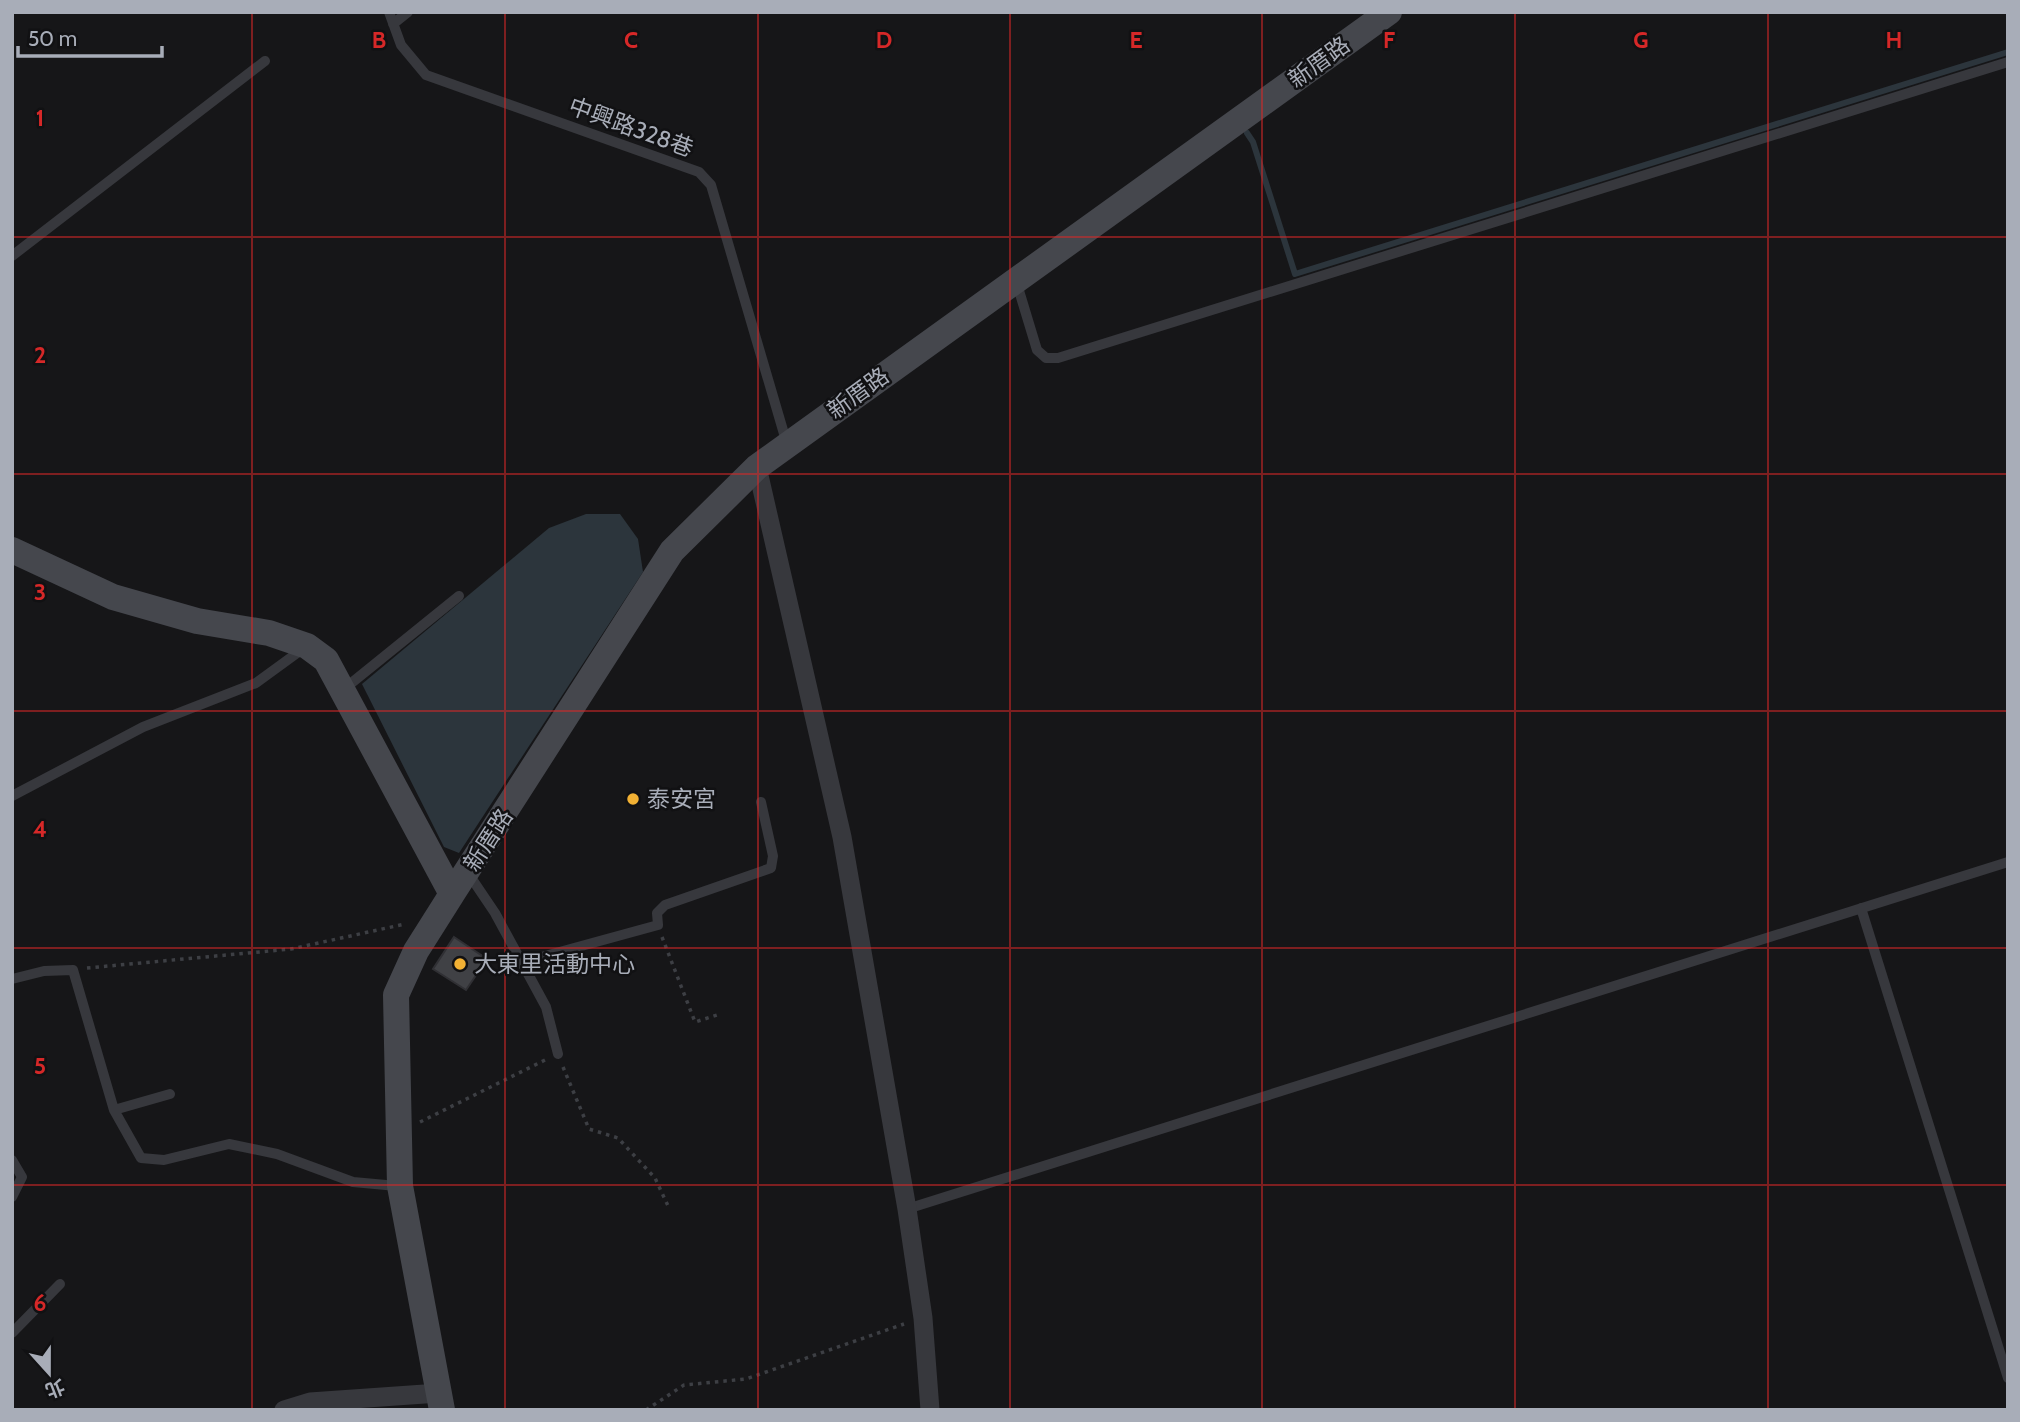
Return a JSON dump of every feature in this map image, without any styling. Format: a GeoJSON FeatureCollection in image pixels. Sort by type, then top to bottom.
{"type":"FeatureCollection","features":[{"type":"Feature","properties":{"kind":"street","name":"新厝路"},"geometry":{"type":"LineString","coordinates":[[440,1401],[400,1186],[396,995],[452,894],[672,551],[757,467],[787,444],[1389,12]]}},
{"type":"Feature","properties":{"kind":"street"},"geometry":{"type":"LineString","coordinates":[[757,467],[842,837],[907,1209],[923,1318],[930,1410]]}},
{"type":"Feature","properties":{"kind":"street"},"geometry":{"type":"LineString","coordinates":[[12,550],[74,581],[140,606],[198,621],[269,633],[307,646],[327,660],[452,894]]}},
{"type":"Feature","properties":{"kind":"street"},"geometry":{"type":"LineString","coordinates":[[284,1410],[310,1402],[440,1401]]}},
{"type":"Feature","properties":{"kind":"lane","name":"中興路328巷"},"geometry":{"type":"LineString","coordinates":[[388,12],[401,45],[426,75],[699,172],[711,185],[787,444]]}},
{"type":"Feature","properties":{"kind":"lane"},"geometry":{"type":"LineString","coordinates":[[393,24],[408,12]]}},
{"type":"Feature","properties":{"kind":"lane"},"geometry":{"type":"LineString","coordinates":[[12,256],[265,61]]}},
{"type":"Feature","properties":{"kind":"lane"},"geometry":{"type":"LineString","coordinates":[[1016,280],[1037,350],[1046,358],[1058,358],[2008,62]]}},
{"type":"Feature","properties":{"kind":"lane"},"geometry":{"type":"LineString","coordinates":[[344,689],[459,596]]}},
{"type":"Feature","properties":{"kind":"lane"},"geometry":{"type":"LineString","coordinates":[[12,796],[143,727],[256,683],[307,646]]}},
{"type":"Feature","properties":{"kind":"lane"},"geometry":{"type":"LineString","coordinates":[[523,962],[658,925],[657,913],[665,905],[771,868],[774,856],[761,802]]}},
{"type":"Feature","properties":{"kind":"lane"},"geometry":{"type":"LineString","coordinates":[[907,1209],[2008,862]]}},
{"type":"Feature","properties":{"kind":"lane"},"geometry":{"type":"LineString","coordinates":[[452,894],[523,962],[546,1007],[558,1054]]}},
{"type":"Feature","properties":{"kind":"lane"},"geometry":{"type":"LineString","coordinates":[[1861,908],[2008,1378]]}},
{"type":"Feature","properties":{"kind":"lane"},"geometry":{"type":"LineString","coordinates":[[12,979],[44,971],[73,970],[114,1110],[141,1158],[164,1160],[229,1144],[276,1154],[353,1182],[400,1186]]}},
{"type":"Feature","properties":{"kind":"lane"},"geometry":{"type":"LineString","coordinates":[[114,1110],[170,1094]]}},
{"type":"Feature","properties":{"kind":"lane"},"geometry":{"type":"LineString","coordinates":[[12,1160],[22,1177],[12,1197]]}},
{"type":"Feature","properties":{"kind":"lane"},"geometry":{"type":"LineString","coordinates":[[12,1333],[60,1284]]}},
{"type":"Feature","properties":{"kind":"path"},"geometry":{"type":"LineString","coordinates":[[73,970],[292,949],[393,928],[452,894]]}},
{"type":"Feature","properties":{"kind":"path"},"geometry":{"type":"LineString","coordinates":[[658,925],[695,1022],[717,1015]]}},
{"type":"Feature","properties":{"kind":"path"},"geometry":{"type":"LineString","coordinates":[[397,1134],[558,1054],[589,1129],[618,1138],[655,1178],[669,1208]]}},
{"type":"Feature","properties":{"kind":"path"},"geometry":{"type":"LineString","coordinates":[[646,1410],[684,1385],[746,1379],[923,1318]]}},
{"type":"Feature","properties":{"kind":"shaded area"},"geometry":{"type":"Polygon","coordinates":[[[586,514],[620,514],[638,539],[643,572],[459,853],[444,847],[362,684],[549,528],[586,514]]]}},
{"type":"Feature","properties":{"kind":"building","name":"大東里活動中心"},"geometry":{"type":"Polygon","coordinates":[[[454,937],[487,959],[466,990],[433,969],[454,937]]]}},
{"type":"Feature","properties":{"kind":"waterway"},"geometry":{"type":"LineString","coordinates":[[1247,133],[1253,142],[1295,274],[2008,52]]}},
{"type":"Feature","properties":{"kind":"place","name":"泰安宮"},"geometry":{"type":"Point","coordinates":[633,799]}},
{"type":"Feature","properties":{"kind":"place","name":"大東里活動中心"},"geometry":{"type":"Point","coordinates":[460,964]}}]}
